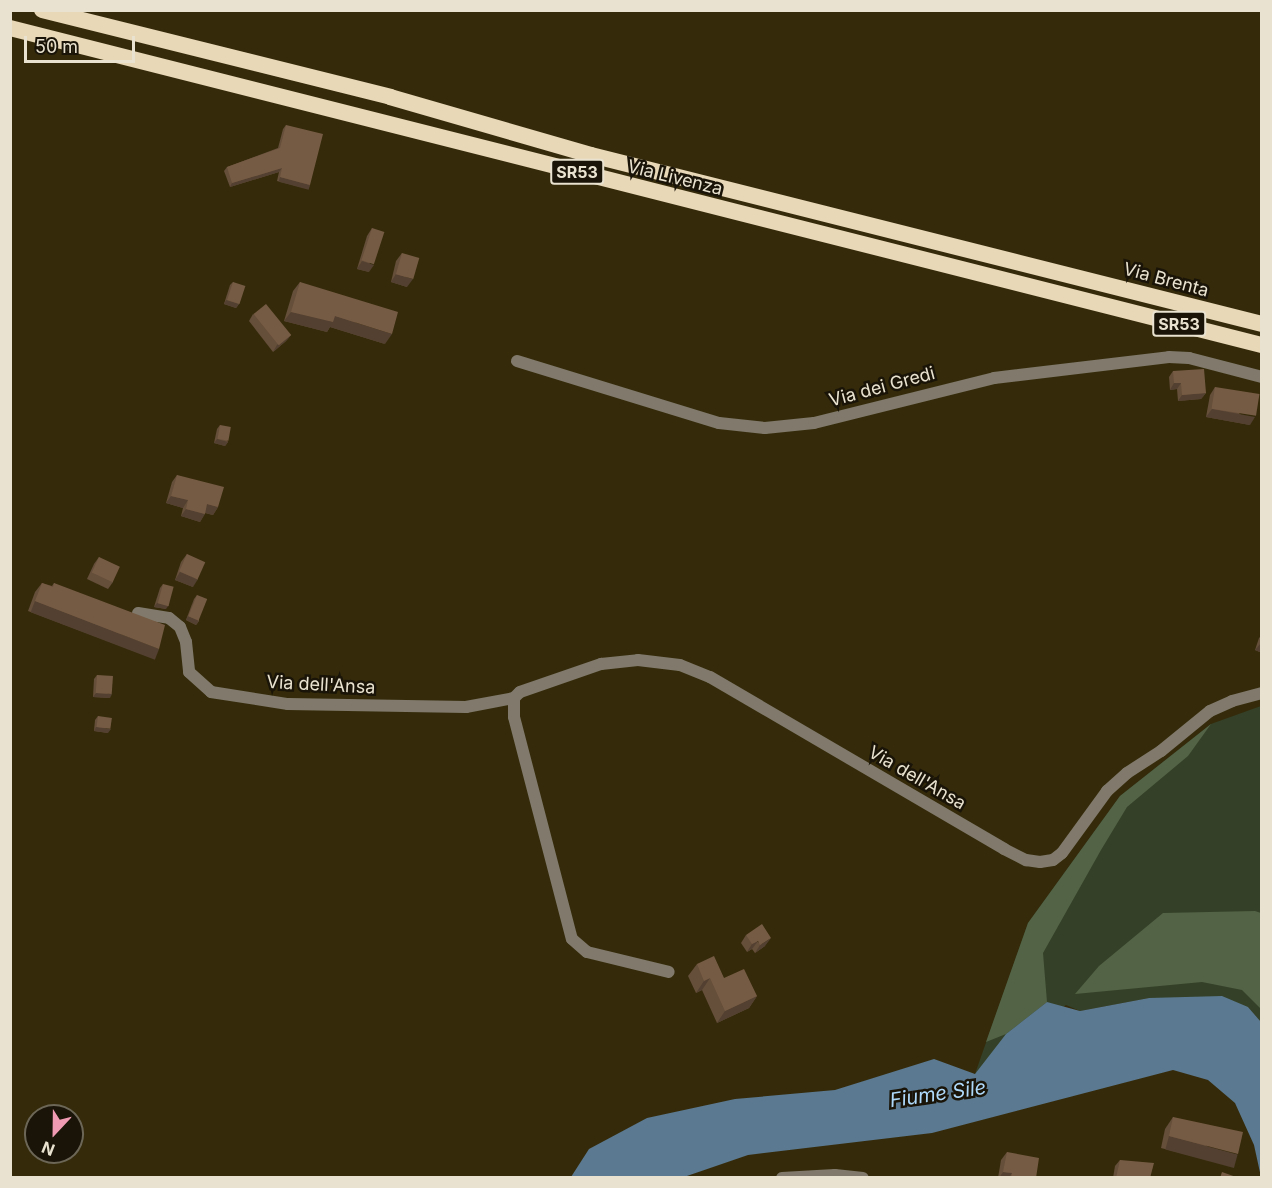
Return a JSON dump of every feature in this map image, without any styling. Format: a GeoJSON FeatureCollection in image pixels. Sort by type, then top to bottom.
{"type":"FeatureCollection","features":[{"type":"Feature","properties":{"kind":"highway","name":"Via Livenza"},"geometry":{"type":"LineString","coordinates":[[42,10],[390,97],[591,155],[1095,281]]}},
{"type":"Feature","properties":{"kind":"highway","name":"Via Livenza"},"geometry":{"type":"LineString","coordinates":[[10,28],[1262,345]]}},
{"type":"Feature","properties":{"kind":"highway","name":"Via Brenta"},"geometry":{"type":"LineString","coordinates":[[1095,281],[1262,324]]}},
{"type":"Feature","properties":{"kind":"street","name":"Via dei Gredi"},"geometry":{"type":"LineString","coordinates":[[517,361],[711,421],[765,428],[814,423],[994,378],[1158,358],[1189,358],[1262,377]]}},
{"type":"Feature","properties":{"kind":"street","name":"Via dell'Ansa"},"geometry":{"type":"LineString","coordinates":[[138,613],[169,618],[180,627],[186,642],[189,672],[211,692],[288,704],[436,708],[482,705],[514,698],[520,692],[601,664],[638,660],[680,665],[710,676],[1010,852],[1040,862],[1053,860],[1062,853],[1107,791],[1127,773],[1161,751],[1210,711],[1232,701],[1262,693]]}},
{"type":"Feature","properties":{"kind":"street"},"geometry":{"type":"LineString","coordinates":[[514,698],[514,717],[572,939],[587,952],[669,972]]}},
{"type":"Feature","properties":{"kind":"street"},"geometry":{"type":"LineString","coordinates":[[782,1178],[835,1175],[862,1178]]}},
{"type":"Feature","properties":{"kind":"green space"},"geometry":{"type":"Polygon","coordinates":[[[1261,706],[1261,1022],[1248,1007],[1149,998],[1080,1011],[1066,1005],[975,1074],[1028,923],[1120,796],[1211,724],[1261,706]]]}},
{"type":"Feature","properties":{"kind":"green space"},"geometry":{"type":"Polygon","coordinates":[[[1211,724],[1188,756],[1127,807],[1101,850],[1043,953],[1047,1002],[1006,1034],[986,1042],[1028,923],[1120,796],[1211,724]]]}},
{"type":"Feature","properties":{"kind":"green space"},"geometry":{"type":"Polygon","coordinates":[[[1255,911],[1261,913],[1261,1009],[1242,990],[1202,982],[1075,994],[1099,966],[1163,913],[1255,911]]]}},
{"type":"Feature","properties":{"kind":"water","name":"Fiume Sile"},"geometry":{"type":"Polygon","coordinates":[[[1222,996],[1248,1007],[1261,1022],[1261,1177],[1254,1145],[1235,1103],[1208,1080],[1173,1070],[932,1133],[748,1155],[684,1177],[571,1177],[589,1149],[647,1118],[735,1099],[835,1090],[934,1059],[975,1074],[1006,1034],[1047,1002],[1080,1011],[1149,998],[1222,996]]]}},
{"type":"Feature","properties":{"kind":"building"},"geometry":{"type":"Polygon","coordinates":[[[286,125],[323,134],[310,185],[280,177],[282,168],[232,183],[227,167],[280,148],[286,125]]]}},
{"type":"Feature","properties":{"kind":"building"},"geometry":{"type":"Polygon","coordinates":[[[372,228],[384,232],[374,264],[361,260],[372,228]]]}},
{"type":"Feature","properties":{"kind":"building"},"geometry":{"type":"Polygon","coordinates":[[[402,253],[419,258],[413,279],[396,274],[402,253]]]}},
{"type":"Feature","properties":{"kind":"building"},"geometry":{"type":"Polygon","coordinates":[[[233,282],[245,286],[239,304],[227,300],[233,282]]]}},
{"type":"Feature","properties":{"kind":"building"},"geometry":{"type":"Polygon","coordinates":[[[300,282],[398,312],[392,334],[335,316],[333,322],[291,312],[300,282]]]}},
{"type":"Feature","properties":{"kind":"building"},"geometry":{"type":"Polygon","coordinates":[[[266,304],[291,335],[279,345],[254,314],[266,304]]]}},
{"type":"Feature","properties":{"kind":"building"},"geometry":{"type":"Polygon","coordinates":[[[1204,369],[1206,393],[1182,395],[1181,383],[1174,383],[1173,371],[1204,369]]]}},
{"type":"Feature","properties":{"kind":"building"},"geometry":{"type":"Polygon","coordinates":[[[1215,387],[1259,394],[1256,416],[1212,409],[1215,387]]]}},
{"type":"Feature","properties":{"kind":"building"},"geometry":{"type":"Polygon","coordinates":[[[220,425],[231,427],[228,441],[218,439],[220,425]]]}},
{"type":"Feature","properties":{"kind":"building"},"geometry":{"type":"Polygon","coordinates":[[[177,475],[224,487],[218,507],[207,504],[205,514],[186,509],[188,500],[171,496],[177,475]]]}},
{"type":"Feature","properties":{"kind":"building"},"geometry":{"type":"Polygon","coordinates":[[[187,554],[205,562],[198,579],[179,571],[187,554]]]}},
{"type":"Feature","properties":{"kind":"building"},"geometry":{"type":"Polygon","coordinates":[[[99,557],[120,567],[113,582],[92,572],[99,557]]]}},
{"type":"Feature","properties":{"kind":"building"},"geometry":{"type":"Polygon","coordinates":[[[42,583],[53,587],[54,583],[165,625],[159,649],[35,601],[42,583]]]}},
{"type":"Feature","properties":{"kind":"building"},"geometry":{"type":"Polygon","coordinates":[[[163,584],[174,587],[168,606],[158,603],[163,584]]]}},
{"type":"Feature","properties":{"kind":"building"},"geometry":{"type":"Polygon","coordinates":[[[197,595],[207,599],[199,620],[188,616],[197,595]]]}},
{"type":"Feature","properties":{"kind":"building"},"geometry":{"type":"Polygon","coordinates":[[[97,675],[113,676],[112,694],[96,693],[97,675]]]}},
{"type":"Feature","properties":{"kind":"building"},"geometry":{"type":"Polygon","coordinates":[[[98,716],[112,718],[110,729],[96,727],[98,716]]]}},
{"type":"Feature","properties":{"kind":"building"},"geometry":{"type":"Polygon","coordinates":[[[762,924],[771,938],[760,945],[758,941],[752,944],[746,935],[762,924]]]}},
{"type":"Feature","properties":{"kind":"building"},"geometry":{"type":"Polygon","coordinates":[[[714,956],[724,978],[744,969],[757,996],[725,1011],[710,978],[704,981],[697,964],[714,956]]]}},
{"type":"Feature","properties":{"kind":"building"},"geometry":{"type":"Polygon","coordinates":[[[1173,1117],[1243,1132],[1238,1154],[1169,1136],[1173,1117]]]}},
{"type":"Feature","properties":{"kind":"building"},"geometry":{"type":"Polygon","coordinates":[[[1007,1152],[1039,1158],[1036,1178],[1011,1178],[1012,1173],[1003,1172],[1007,1152]]]}},
{"type":"Feature","properties":{"kind":"building"},"geometry":{"type":"Polygon","coordinates":[[[1120,1160],[1154,1163],[1150,1178],[1116,1178],[1120,1160]]]}},
{"type":"Feature","properties":{"kind":"building"},"geometry":{"type":"Polygon","coordinates":[[[1222,1172],[1239,1178],[1220,1178],[1222,1172]]]}}]}
